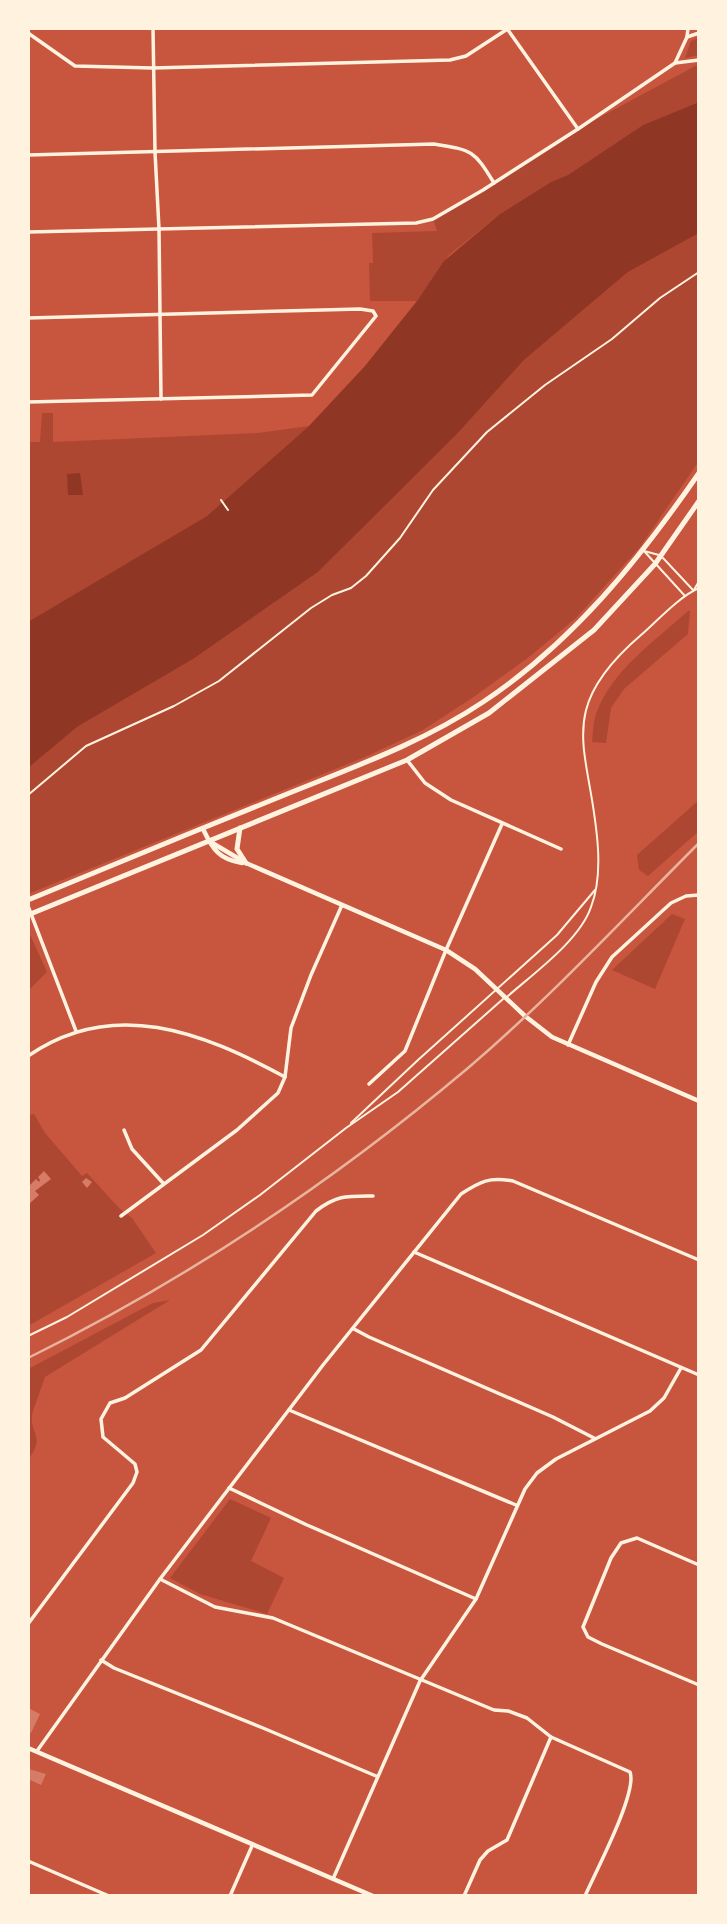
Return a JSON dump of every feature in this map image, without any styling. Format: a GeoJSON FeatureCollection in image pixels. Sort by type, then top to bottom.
{"type":"FeatureCollection","features":[{"type":"Feature","properties":{"kind":"main road"},"geometry":{"type":"LineString","coordinates":[[28,900],[385,755],[483,703],[537,662],[573,629],[644,551],[699,473]]}},
{"type":"Feature","properties":{"kind":"main road"},"geometry":{"type":"LineString","coordinates":[[29,914],[407,760],[489,713],[594,630],[654,564],[699,501]]}},
{"type":"Feature","properties":{"kind":"main road"},"geometry":{"type":"LineString","coordinates":[[240,828],[237,846],[246,863]]}},
{"type":"Feature","properties":{"kind":"street"},"geometry":{"type":"LineString","coordinates":[[153,28],[161,399]]}},
{"type":"Feature","properties":{"kind":"street"},"geometry":{"type":"LineString","coordinates":[[28,33],[75,66],[153,68],[450,60],[466,55],[508,28],[578,130]]}},
{"type":"Feature","properties":{"kind":"street"},"geometry":{"type":"LineString","coordinates":[[675,63],[687,37],[688,28]]}},
{"type":"Feature","properties":{"kind":"street"},"geometry":{"type":"LineString","coordinates":[[687,37],[699,33]]}},
{"type":"Feature","properties":{"kind":"street"},"geometry":{"type":"LineString","coordinates":[[28,232],[416,223],[433,219],[578,130],[675,63],[699,60]]}},
{"type":"Feature","properties":{"kind":"street"},"geometry":{"type":"LineString","coordinates":[[28,155],[434,144],[451,146],[477,156],[494,183]]}},
{"type":"Feature","properties":{"kind":"street"},"geometry":{"type":"LineString","coordinates":[[28,318],[360,309],[373,311],[376,316],[312,395],[28,402]]}},
{"type":"Feature","properties":{"kind":"street"},"geometry":{"type":"LineString","coordinates":[[407,760],[425,783],[442,794],[561,849]]}},
{"type":"Feature","properties":{"kind":"street"},"geometry":{"type":"LineString","coordinates":[[369,1084],[405,1051],[502,824]]}},
{"type":"Feature","properties":{"kind":"street"},"geometry":{"type":"LineString","coordinates":[[203,830],[208,841],[246,863],[464,960],[539,1028],[568,1045],[699,1101]]}},
{"type":"Feature","properties":{"kind":"street"},"geometry":{"type":"LineString","coordinates":[[568,1045],[596,982],[612,957],[671,903],[686,896],[699,895]]}},
{"type":"Feature","properties":{"kind":"street"},"geometry":{"type":"LineString","coordinates":[[121,1216],[237,1130],[278,1093],[285,1077],[291,1028],[342,905]]}},
{"type":"Feature","properties":{"kind":"street"},"geometry":{"type":"LineString","coordinates":[[28,906],[76,1031]]}},
{"type":"Feature","properties":{"kind":"street"},"geometry":{"type":"LineString","coordinates":[[28,1056],[44,1045],[76,1031],[107,1025],[150,1026],[199,1037],[285,1077]]}},
{"type":"Feature","properties":{"kind":"street"},"geometry":{"type":"LineString","coordinates":[[124,1130],[132,1149],[163,1183]]}},
{"type":"Feature","properties":{"kind":"street"},"geometry":{"type":"LineString","coordinates":[[37,1751],[229,1488],[461,1194],[477,1184],[495,1178],[513,1181],[699,1260]]}},
{"type":"Feature","properties":{"kind":"street"},"geometry":{"type":"LineString","coordinates":[[28,1624],[133,1483],[137,1472],[135,1464],[103,1437],[101,1419],[110,1403],[125,1398],[201,1350],[316,1211],[330,1200],[343,1196],[373,1196]]}},
{"type":"Feature","properties":{"kind":"street"},"geometry":{"type":"LineString","coordinates":[[414,1252],[699,1375]]}},
{"type":"Feature","properties":{"kind":"street"},"geometry":{"type":"LineString","coordinates":[[354,1329],[596,1438]]}},
{"type":"Feature","properties":{"kind":"street"},"geometry":{"type":"LineString","coordinates":[[333,1879],[420,1681],[476,1599],[525,1489],[537,1473],[556,1459],[650,1411],[664,1398],[681,1368]]}},
{"type":"Feature","properties":{"kind":"street"},"geometry":{"type":"LineString","coordinates":[[289,1410],[517,1506]]}},
{"type":"Feature","properties":{"kind":"street"},"geometry":{"type":"LineString","coordinates":[[229,1488],[476,1599]]}},
{"type":"Feature","properties":{"kind":"street"},"geometry":{"type":"LineString","coordinates":[[699,1564],[637,1538],[621,1543],[611,1558],[583,1627],[588,1637],[699,1685]]}},
{"type":"Feature","properties":{"kind":"street"},"geometry":{"type":"LineString","coordinates":[[160,1579],[215,1606],[273,1618],[420,1681],[494,1710],[508,1711],[527,1718],[551,1737],[626,1769],[633,1779],[626,1804],[585,1896]]}},
{"type":"Feature","properties":{"kind":"street"},"geometry":{"type":"LineString","coordinates":[[101,1660],[114,1668],[377,1776]]}},
{"type":"Feature","properties":{"kind":"street"},"geometry":{"type":"LineString","coordinates":[[464,1896],[480,1860],[488,1850],[507,1840],[551,1737]]}},
{"type":"Feature","properties":{"kind":"street"},"geometry":{"type":"LineString","coordinates":[[28,1748],[373,1896]]}},
{"type":"Feature","properties":{"kind":"street"},"geometry":{"type":"LineString","coordinates":[[230,1896],[252,1846]]}},
{"type":"Feature","properties":{"kind":"street"},"geometry":{"type":"LineString","coordinates":[[28,1861],[110,1896]]}},
{"type":"Feature","properties":{"kind":"street"},"geometry":{"type":"LineString","coordinates":[[353,1896],[356,1889]]}},
{"type":"Feature","properties":{"kind":"lane"},"geometry":{"type":"LineString","coordinates":[[644,551],[661,555],[693,591]]}},
{"type":"Feature","properties":{"kind":"lane"},"geometry":{"type":"LineString","coordinates":[[644,551],[685,597]]}},
{"type":"Feature","properties":{"kind":"lane"},"geometry":{"type":"LineString","coordinates":[[693,591],[699,582]]}},
{"type":"Feature","properties":{"kind":"lane"},"geometry":{"type":"LineString","coordinates":[[28,1336],[67,1317],[203,1235],[260,1195],[426,1069],[566,943],[586,920],[592,905],[598,861],[597,832],[582,746],[585,712],[599,678],[615,658],[699,588]]}},
{"type":"Feature","properties":{"kind":"lane"},"geometry":{"type":"LineString","coordinates":[[346,1128],[557,935],[595,889]]}},
{"type":"Feature","properties":{"kind":"path"},"geometry":{"type":"LineString","coordinates":[[28,795],[86,746],[211,686],[232,673],[317,604],[351,588],[385,557],[437,485],[487,432],[545,385],[612,339],[660,298],[699,272]]}},
{"type":"Feature","properties":{"kind":"path"},"geometry":{"type":"LineString","coordinates":[[221,500],[228,510]]}},
{"type":"Feature","properties":{"kind":"shaded area"},"geometry":{"type":"Polygon","coordinates":[[[699,38],[699,55],[685,58],[691,41],[699,38]]]}},
{"type":"Feature","properties":{"kind":"shaded area"},"geometry":{"type":"Polygon","coordinates":[[[699,64],[699,102],[643,125],[568,175],[551,182],[500,214],[449,255],[417,301],[370,301],[369,263],[373,263],[372,233],[437,231],[433,219],[578,129],[699,64]]]}},
{"type":"Feature","properties":{"kind":"shaded area"},"geometry":{"type":"Polygon","coordinates":[[[699,102],[699,233],[628,272],[524,360],[456,435],[318,572],[193,659],[77,727],[28,768],[28,622],[207,516],[309,426],[365,366],[417,301],[444,261],[500,214],[551,182],[568,175],[643,125],[699,102]]]}},
{"type":"Feature","properties":{"kind":"shaded area"},"geometry":{"type":"Polygon","coordinates":[[[699,233],[699,461],[640,547],[576,618],[529,657],[423,730],[365,757],[28,894],[28,768],[77,727],[193,659],[318,572],[456,435],[524,360],[628,272],[699,233]]]}},
{"type":"Feature","properties":{"kind":"shaded area"},"geometry":{"type":"Polygon","coordinates":[[[42,413],[53,413],[53,442],[258,433],[309,426],[207,516],[28,623],[28,442],[40,442],[42,413]]]}},
{"type":"Feature","properties":{"kind":"shaded area"},"geometry":{"type":"Polygon","coordinates":[[[80,473],[83,495],[68,495],[67,474],[80,473]]]}},
{"type":"Feature","properties":{"kind":"shaded area"},"geometry":{"type":"Polygon","coordinates":[[[688,611],[688,634],[624,689],[611,708],[606,743],[592,742],[596,714],[612,684],[635,658],[688,611]]]}},
{"type":"Feature","properties":{"kind":"shaded area"},"geometry":{"type":"Polygon","coordinates":[[[699,800],[699,831],[648,876],[639,870],[637,855],[699,800]]]}},
{"type":"Feature","properties":{"kind":"shaded area"},"geometry":{"type":"Polygon","coordinates":[[[672,914],[685,919],[655,989],[612,970],[672,914]]]}},
{"type":"Feature","properties":{"kind":"shaded area"},"geometry":{"type":"Polygon","coordinates":[[[28,930],[47,972],[28,991],[28,930]]]}},
{"type":"Feature","properties":{"kind":"shaded area"},"geometry":{"type":"Polygon","coordinates":[[[34,1114],[45,1133],[82,1176],[87,1173],[120,1209],[132,1218],[156,1253],[28,1326],[28,1115],[34,1114]]]}},
{"type":"Feature","properties":{"kind":"shaded area"},"geometry":{"type":"Polygon","coordinates":[[[170,1300],[45,1377],[32,1416],[36,1446],[28,1460],[28,1369],[153,1303],[170,1300]]]}},
{"type":"Feature","properties":{"kind":"shaded area"},"geometry":{"type":"Polygon","coordinates":[[[230,1499],[271,1518],[251,1561],[284,1578],[267,1614],[200,1594],[170,1578],[230,1499]]]}},
{"type":"Feature","properties":{"kind":"building"},"geometry":{"type":"Polygon","coordinates":[[[44,1171],[51,1179],[35,1191],[39,1195],[28,1205],[28,1187],[36,1179],[39,1182],[38,1177],[44,1171]]]}},
{"type":"Feature","properties":{"kind":"building"},"geometry":{"type":"Polygon","coordinates":[[[86,1178],[92,1182],[87,1188],[82,1182],[86,1178]]]}},
{"type":"Feature","properties":{"kind":"building"},"geometry":{"type":"Polygon","coordinates":[[[28,1708],[40,1714],[31,1733],[28,1732],[28,1708]]]}},
{"type":"Feature","properties":{"kind":"building"},"geometry":{"type":"Polygon","coordinates":[[[29,1769],[46,1774],[41,1785],[28,1779],[29,1769]]]}},
{"type":"Feature","properties":{"kind":"railway"},"geometry":{"type":"LineString","coordinates":[[28,1358],[145,1296],[201,1262],[312,1189],[365,1150],[498,1041],[557,986],[699,843]]}}]}
